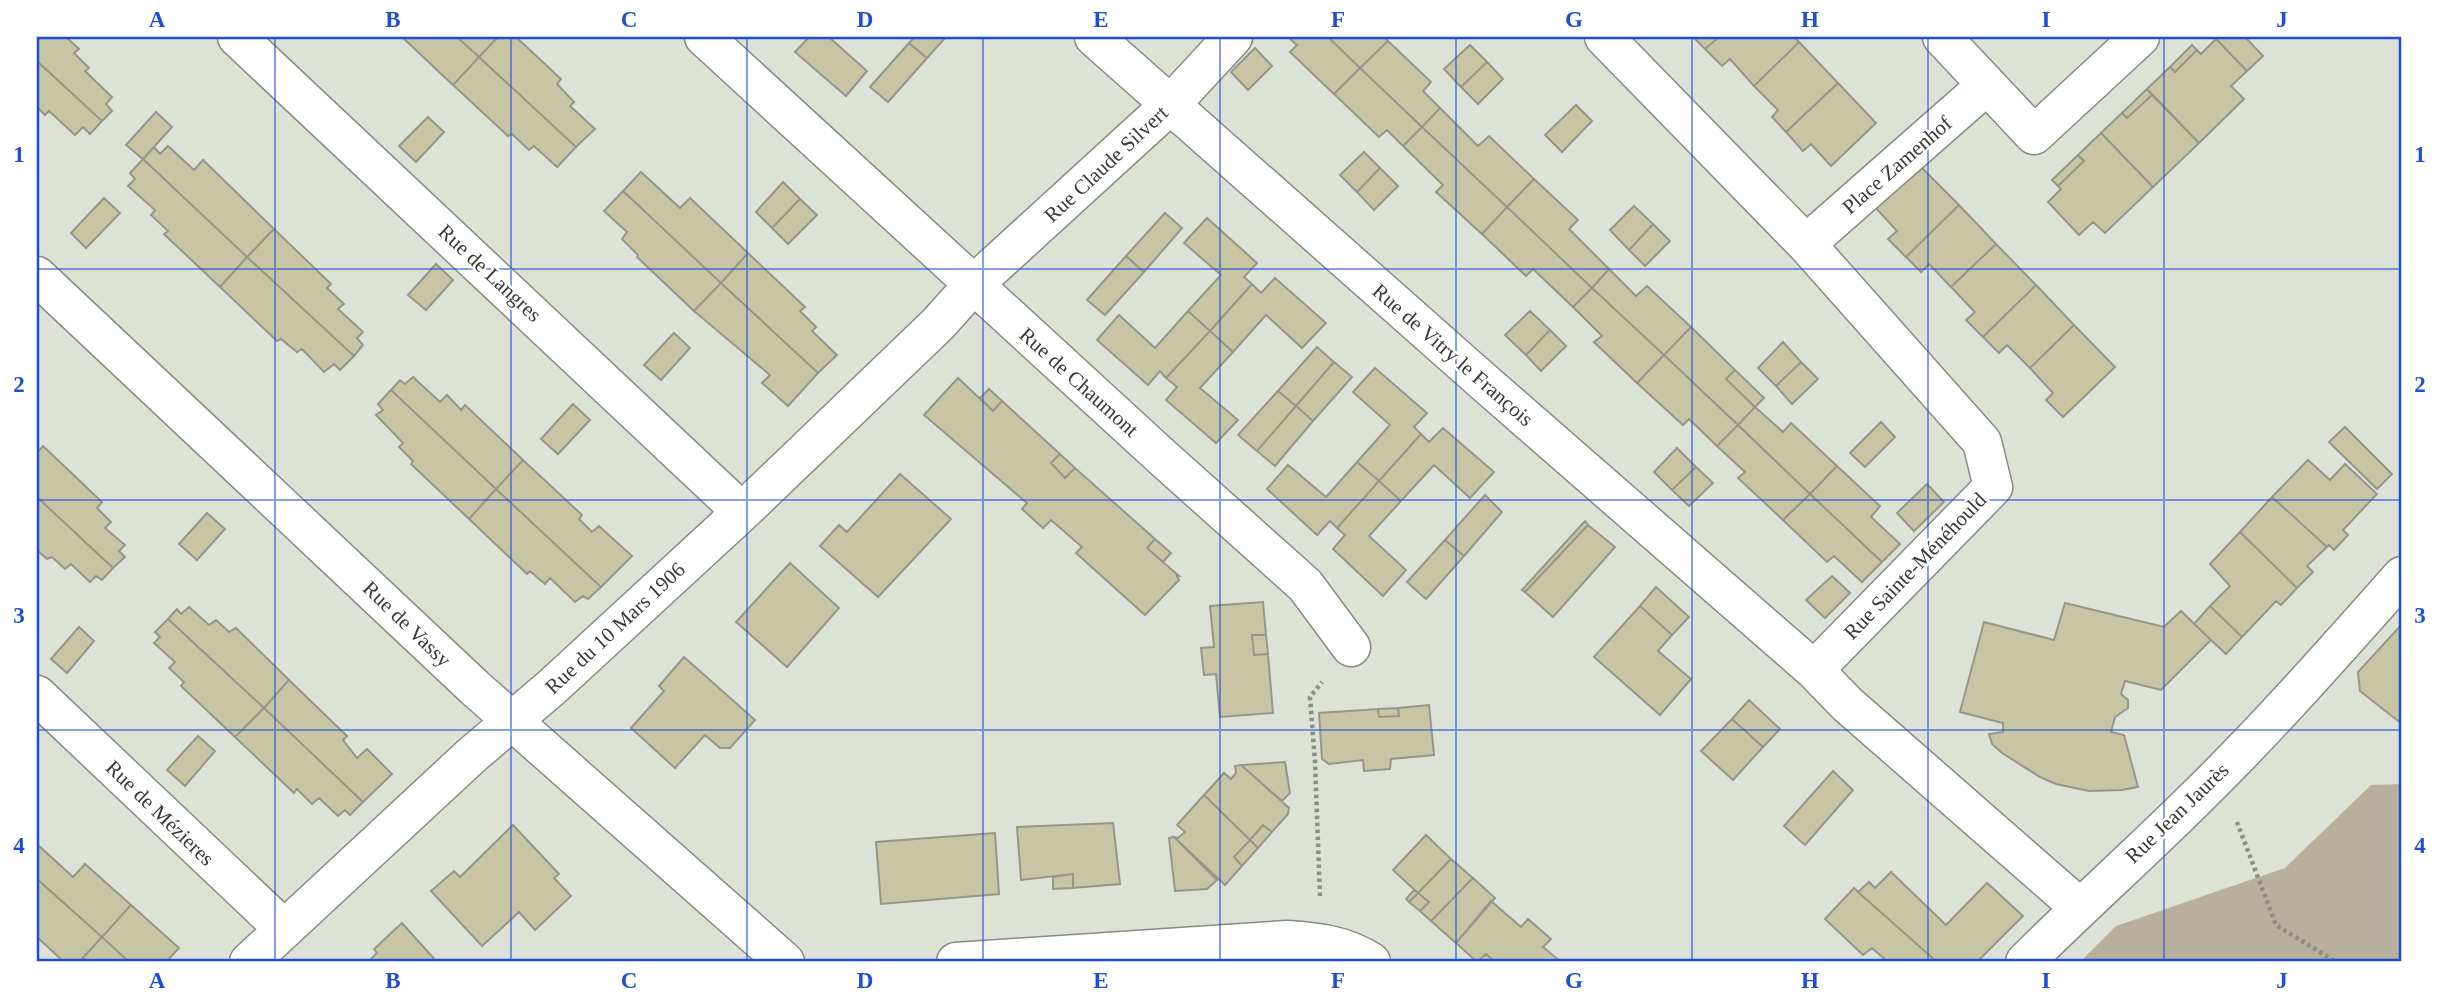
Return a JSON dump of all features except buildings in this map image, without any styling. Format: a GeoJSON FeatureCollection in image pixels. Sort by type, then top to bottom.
{"type":"FeatureCollection","features":[{"type":"Feature","properties":{"kind":"street","name":"Rue de Langres"},"geometry":{"type":"LineString","coordinates":[[237,37],[742,512]]}},
{"type":"Feature","properties":{"kind":"street","name":"Rue de Chaumont"},"geometry":{"type":"LineString","coordinates":[[704,37],[973,285],[1306,585],[1351,647]]}},
{"type":"Feature","properties":{"kind":"street","name":"Rue de Vitry le François"},"geometry":{"type":"LineString","coordinates":[[1094,37],[1814,670]]}},
{"type":"Feature","properties":{"kind":"street","name":"Rue Claude Silvert"},"geometry":{"type":"LineString","coordinates":[[973,285],[1170,105],[1233,37]]}},
{"type":"Feature","properties":{"kind":"street","name":"Rue Sainte-Ménéhould"},"geometry":{"type":"LineString","coordinates":[[1604,37],[1806,244],[1982,442],[1993,487],[1814,670]]}},
{"type":"Feature","properties":{"kind":"street"},"geometry":{"type":"LineString","coordinates":[[1942,37],[2034,135],[2140,37]]}},
{"type":"Feature","properties":{"kind":"street","name":"Place Zamenhof"},"geometry":{"type":"LineString","coordinates":[[1806,244],[1987,85]]}},
{"type":"Feature","properties":{"kind":"street","name":"Rue de Vassy"},"geometry":{"type":"LineString","coordinates":[[37,276],[512,721],[785,962]]}},
{"type":"Feature","properties":{"kind":"street","name":"Rue du 10 Mars 1906"},"geometry":{"type":"LineString","coordinates":[[249,962],[472,755],[742,512],[928,333],[973,285]]}},
{"type":"Feature","properties":{"kind":"street","name":"Rue Jean Jaurès"},"geometry":{"type":"LineString","coordinates":[[2025,962],[2079,907],[2202,792],[2327,661],[2402,576]]}},
{"type":"Feature","properties":{"kind":"street"},"geometry":{"type":"LineString","coordinates":[[1814,670],[1847,704],[2079,907]]}},
{"type":"Feature","properties":{"kind":"street","name":"Rue de Mézieres"},"geometry":{"type":"LineString","coordinates":[[37,695],[284,929]]}},
{"type":"Feature","properties":{"kind":"street"},"geometry":{"type":"LineString","coordinates":[[956,962],[1287,940],[1321,942],[1354,951],[1371,962]]}},
{"type":"Feature","properties":{"kind":"path"},"geometry":{"type":"LineString","coordinates":[[1321,942],[1310,697],[1351,647]]}},
{"type":"Feature","properties":{"kind":"path"},"geometry":{"type":"LineString","coordinates":[[2202,792],[2238,823],[2276,925],[2336,962]]}},
{"type":"Feature","properties":{"kind":"shaded area"},"geometry":{"type":"Polygon","coordinates":[[[2402,784],[2402,962],[2080,962],[2116,926],[2285,868],[2371,785],[2402,784]]]}}]}
